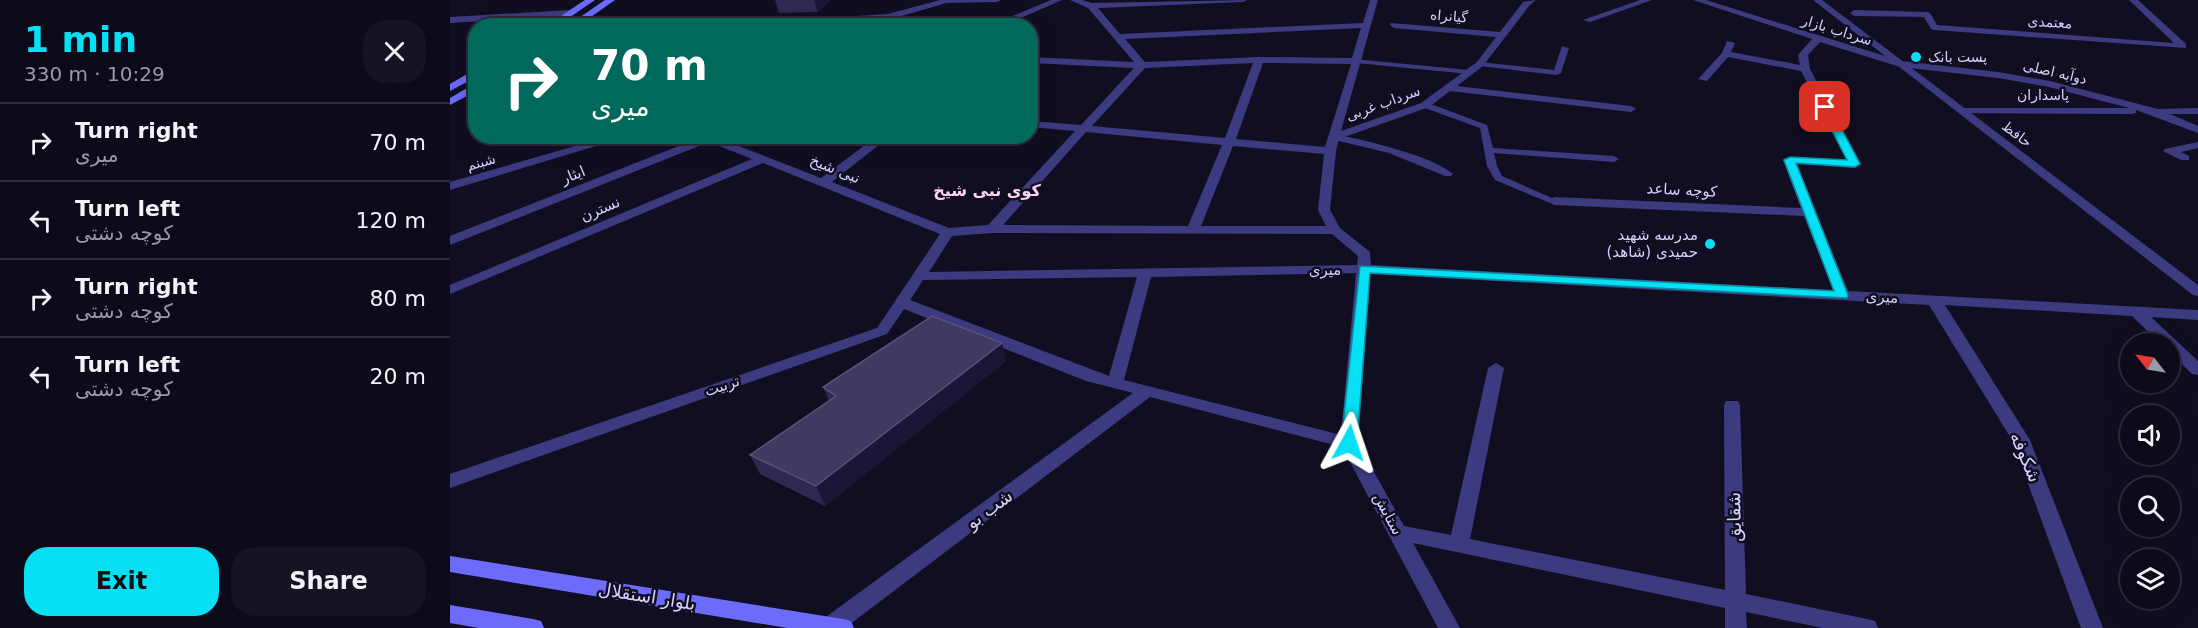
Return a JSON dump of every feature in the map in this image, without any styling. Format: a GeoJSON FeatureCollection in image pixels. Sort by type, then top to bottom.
{"type":"FeatureCollection","features":[{"type":"Feature","properties":{"kind":"main road"},"geometry":{"type":"LineString","coordinates":[[563,18],[591,0]]}},
{"type":"Feature","properties":{"kind":"main road"},"geometry":{"type":"LineString","coordinates":[[583,18],[611,0]]}},
{"type":"Feature","properties":{"kind":"main road"},"geometry":{"type":"LineString","coordinates":[[450,87],[455,81]]}},
{"type":"Feature","properties":{"kind":"main road"},"geometry":{"type":"LineString","coordinates":[[450,102],[468,91]]}},
{"type":"Feature","properties":{"kind":"main road","name":"بلوار استقلال"},"geometry":{"type":"LineString","coordinates":[[450,564],[837,627]]}},
{"type":"Feature","properties":{"kind":"main road"},"geometry":{"type":"LineString","coordinates":[[450,614],[533,628]]}},
{"type":"Feature","properties":{"kind":"street"},"geometry":{"type":"LineString","coordinates":[[872,18],[888,17],[948,1],[998,0]]}},
{"type":"Feature","properties":{"kind":"street"},"geometry":{"type":"LineString","coordinates":[[1013,18],[1058,0]]}},
{"type":"Feature","properties":{"kind":"street"},"geometry":{"type":"LineString","coordinates":[[1074,0],[1091,6],[1243,0]]}},
{"type":"Feature","properties":{"kind":"street"},"geometry":{"type":"LineString","coordinates":[[1334,137],[1374,0]]}},
{"type":"Feature","properties":{"kind":"street","name":"سرداب غربی"},"geometry":{"type":"LineString","coordinates":[[1335,230],[1324,210],[1330,151],[1334,137],[1425,105],[1480,64],[1532,0]]}},
{"type":"Feature","properties":{"kind":"street"},"geometry":{"type":"LineString","coordinates":[[1587,20],[1648,0]]}},
{"type":"Feature","properties":{"kind":"street","name":"سرداب بازار"},"geometry":{"type":"LineString","coordinates":[[1697,0],[1900,64]]}},
{"type":"Feature","properties":{"kind":"street","name":"حافظ"},"geometry":{"type":"LineString","coordinates":[[1817,0],[2198,292]]}},
{"type":"Feature","properties":{"kind":"street","name":"معتمدی"},"geometry":{"type":"LineString","coordinates":[[1854,13],[1927,15],[1934,27],[2183,46],[2133,0]]}},
{"type":"Feature","properties":{"kind":"street"},"geometry":{"type":"LineString","coordinates":[[1091,6],[1142,65]]}},
{"type":"Feature","properties":{"kind":"street"},"geometry":{"type":"LineString","coordinates":[[485,18],[571,13]]}},
{"type":"Feature","properties":{"kind":"street"},"geometry":{"type":"LineString","coordinates":[[450,20],[468,19]]}},
{"type":"Feature","properties":{"kind":"street"},"geometry":{"type":"LineString","coordinates":[[1118,37],[1367,25]]}},
{"type":"Feature","properties":{"kind":"street","name":"گیانراه"},"geometry":{"type":"LineString","coordinates":[[1394,25],[1502,35]]}},
{"type":"Feature","properties":{"kind":"street"},"geometry":{"type":"LineString","coordinates":[[1818,38],[1803,55],[1805,69],[1855,164],[1790,160],[1842,295]]}},
{"type":"Feature","properties":{"kind":"street"},"geometry":{"type":"LineString","coordinates":[[1702,78],[1726,54],[1730,43]]}},
{"type":"Feature","properties":{"kind":"street"},"geometry":{"type":"LineString","coordinates":[[1726,54],[1805,69]]}},
{"type":"Feature","properties":{"kind":"street"},"geometry":{"type":"LineString","coordinates":[[1038,60],[1142,65],[1258,60],[1356,61]]}},
{"type":"Feature","properties":{"kind":"street"},"geometry":{"type":"LineString","coordinates":[[1193,230],[1229,142],[1258,60]]}},
{"type":"Feature","properties":{"kind":"street","name":"دوآبه اصلی"},"geometry":{"type":"LineString","coordinates":[[1900,64],[2023,78],[2154,111],[2198,130]]}},
{"type":"Feature","properties":{"kind":"street"},"geometry":{"type":"LineString","coordinates":[[992,229],[1142,65]]}},
{"type":"Feature","properties":{"kind":"street"},"geometry":{"type":"LineString","coordinates":[[1448,88],[1631,110]]}},
{"type":"Feature","properties":{"kind":"street"},"geometry":{"type":"LineString","coordinates":[[463,94],[468,94]]}},
{"type":"Feature","properties":{"kind":"street","name":"پاسداران"},"geometry":{"type":"LineString","coordinates":[[1960,110],[2198,111]]}},
{"type":"Feature","properties":{"kind":"street"},"geometry":{"type":"LineString","coordinates":[[1038,125],[1330,151]]}},
{"type":"Feature","properties":{"kind":"street","name":"شبنم"},"geometry":{"type":"LineString","coordinates":[[450,186],[596,144]]}},
{"type":"Feature","properties":{"kind":"street","name":"ایثار"},"geometry":{"type":"LineString","coordinates":[[450,241],[691,144]]}},
{"type":"Feature","properties":{"kind":"street","name":"نبی شیخ"},"geometry":{"type":"LineString","coordinates":[[726,144],[948,232]]}},
{"type":"Feature","properties":{"kind":"street"},"geometry":{"type":"LineString","coordinates":[[824,182],[874,144]]}},
{"type":"Feature","properties":{"kind":"street"},"geometry":{"type":"LineString","coordinates":[[2186,158],[2169,151],[2198,146]]}},
{"type":"Feature","properties":{"kind":"street","name":"نسترن"},"geometry":{"type":"LineString","coordinates":[[450,290],[763,159]]}},
{"type":"Feature","properties":{"kind":"street","name":"کوچه ساعد"},"geometry":{"type":"LineString","coordinates":[[1554,201],[1810,212]]}},
{"type":"Feature","properties":{"kind":"street"},"geometry":{"type":"LineString","coordinates":[[901,302],[1092,377],[1349,443],[1365,255],[1335,230],[992,229],[948,232]]}},
{"type":"Feature","properties":{"kind":"street","name":"تربیت"},"geometry":{"type":"LineString","coordinates":[[450,481],[882,331],[948,232]]}},
{"type":"Feature","properties":{"kind":"street","name":"میری"},"geometry":{"type":"LineString","coordinates":[[919,276],[1364,269],[2198,315]]}},
{"type":"Feature","properties":{"kind":"street"},"geometry":{"type":"LineString","coordinates":[[1115,383],[1145,273]]}},
{"type":"Feature","properties":{"kind":"street","name":"شکوفه"},"geometry":{"type":"LineString","coordinates":[[1934,300],[2021,440],[2091,628]]}},
{"type":"Feature","properties":{"kind":"street"},"geometry":{"type":"LineString","coordinates":[[2136,311],[2198,370]]}},
{"type":"Feature","properties":{"kind":"street"},"geometry":{"type":"LineString","coordinates":[[1459,544],[1496,368]]}},
{"type":"Feature","properties":{"kind":"street","name":"شب بو"},"geometry":{"type":"LineString","coordinates":[[837,627],[1147,391]]}},
{"type":"Feature","properties":{"kind":"street","name":"شقایق"},"geometry":{"type":"LineString","coordinates":[[1732,405],[1736,628]]}},
{"type":"Feature","properties":{"kind":"street","name":"ستایش"},"geometry":{"type":"LineString","coordinates":[[1349,443],[1449,628]]}},
{"type":"Feature","properties":{"kind":"street"},"geometry":{"type":"LineString","coordinates":[[1398,532],[1867,628]]}},
{"type":"Feature","properties":{"kind":"lane"},"geometry":{"type":"LineString","coordinates":[[1480,64],[1557,73],[1565,48]]}},
{"type":"Feature","properties":{"kind":"lane"},"geometry":{"type":"LineString","coordinates":[[1356,61],[1469,72]]}},
{"type":"Feature","properties":{"kind":"lane"},"geometry":{"type":"LineString","coordinates":[[1425,105],[1484,127],[1498,178],[1554,201]]}},
{"type":"Feature","properties":{"kind":"lane"},"geometry":{"type":"LineString","coordinates":[[1334,137],[1364,142],[1420,160],[1448,174]]}},
{"type":"Feature","properties":{"kind":"lane"},"geometry":{"type":"LineString","coordinates":[[1489,150],[1614,159]]}},
{"type":"Feature","properties":{"kind":"building"},"geometry":{"type":"Polygon","coordinates":[[[932,316],[1002,343],[816,486],[750,455],[836,396],[823,387],[932,316]]]}},
{"type":"Feature","properties":{"kind":"place","name":"پست بانک"},"geometry":{"type":"Point","coordinates":[1916,57]}},
{"type":"Feature","properties":{"kind":"place","name":"مدرسه شهید حمیدی (شاهد)"},"geometry":{"type":"Point","coordinates":[1710,244]}},
{"type":"Feature","properties":{"kind":"district","name":"کوی نبی شیخ"},"geometry":{"type":"Point","coordinates":[987,190]}},
{"type":"Feature","properties":{"kind":"route"},"geometry":{"type":"LineString","coordinates":[[1349,443],[1364,269],[1842,295],[1790,160],[1855,164],[1825,107]]}}]}
